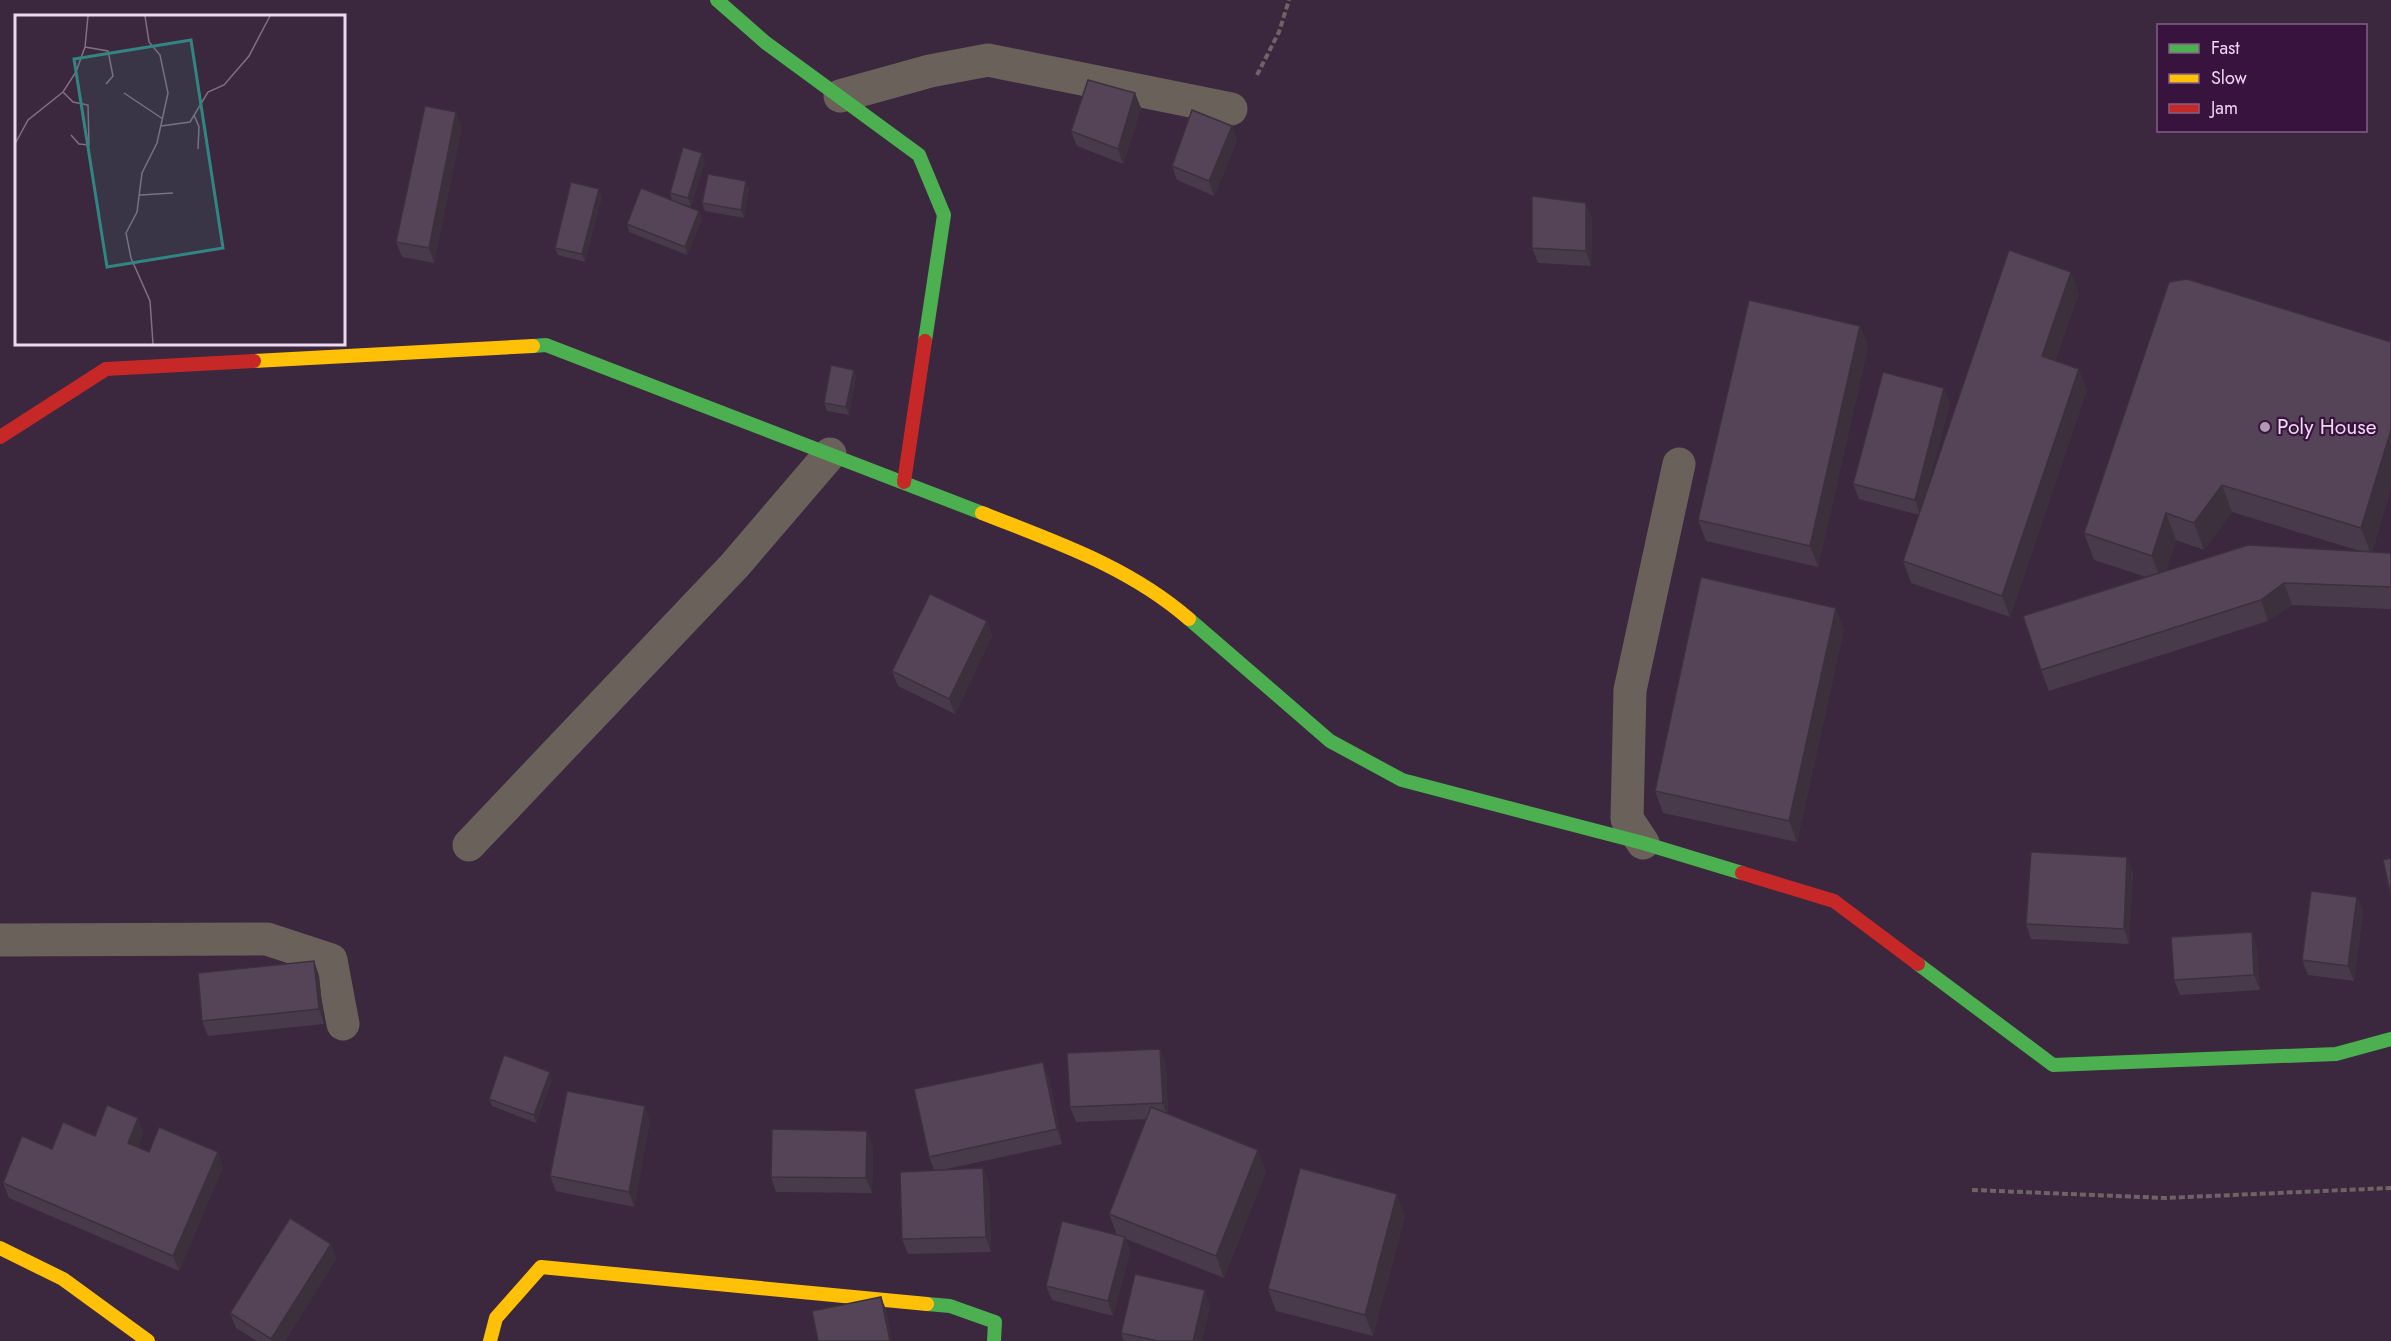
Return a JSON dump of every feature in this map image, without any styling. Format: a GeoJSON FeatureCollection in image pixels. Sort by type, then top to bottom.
{"type":"FeatureCollection","features":[{"type":"Feature","properties":{"kind":"street"},"geometry":{"type":"LineString","coordinates":[[717,0],[766,43],[918,155],[944,215],[904,482]]}},
{"type":"Feature","properties":{"kind":"street"},"geometry":{"type":"LineString","coordinates":[[840,96],[930,71],[988,60],[1231,109]]}},
{"type":"Feature","properties":{"kind":"street"},"geometry":{"type":"LineString","coordinates":[[0,437],[106,369],[546,345],[1093,556],[1160,594],[1330,741],[1402,780],[1643,843],[1834,901],[2053,1065],[2336,1054],[2391,1040]]}},
{"type":"Feature","properties":{"kind":"street"},"geometry":{"type":"LineString","coordinates":[[469,845],[735,565],[830,454]]}},
{"type":"Feature","properties":{"kind":"street"},"geometry":{"type":"LineString","coordinates":[[1643,843],[1627,819],[1630,690],[1679,464]]}},
{"type":"Feature","properties":{"kind":"street"},"geometry":{"type":"LineString","coordinates":[[0,940],[267,939],[331,960],[343,1023]]}},
{"type":"Feature","properties":{"kind":"street"},"geometry":{"type":"LineString","coordinates":[[0,1248],[63,1279],[148,1341]]}},
{"type":"Feature","properties":{"kind":"street"},"geometry":{"type":"LineString","coordinates":[[490,1341],[496,1318],[541,1267],[950,1306],[994,1322],[994,1341]]}},
{"type":"Feature","properties":{"kind":"path"},"geometry":{"type":"LineString","coordinates":[[1231,109],[1255,79],[1279,32],[1290,0]]}},
{"type":"Feature","properties":{"kind":"path"},"geometry":{"type":"LineString","coordinates":[[1972,1190],[2165,1198],[2391,1188]]}},
{"type":"Feature","properties":{"kind":"building"},"geometry":{"type":"Polygon","coordinates":[[[1088,80],[1135,93],[1118,149],[1071,131],[1088,80]]]}},
{"type":"Feature","properties":{"kind":"building"},"geometry":{"type":"Polygon","coordinates":[[[425,106],[456,112],[429,248],[396,242],[425,106]]]}},
{"type":"Feature","properties":{"kind":"building"},"geometry":{"type":"Polygon","coordinates":[[[1192,110],[1232,126],[1209,181],[1172,166],[1192,110]]]}},
{"type":"Feature","properties":{"kind":"building"},"geometry":{"type":"Polygon","coordinates":[[[683,147],[702,153],[688,198],[670,193],[683,147]]]}},
{"type":"Feature","properties":{"kind":"building"},"geometry":{"type":"Polygon","coordinates":[[[708,174],[746,181],[741,210],[702,203],[708,174]]]}},
{"type":"Feature","properties":{"kind":"building"},"geometry":{"type":"Polygon","coordinates":[[[571,182],[599,189],[582,254],[555,248],[571,182]]]}},
{"type":"Feature","properties":{"kind":"building"},"geometry":{"type":"Polygon","coordinates":[[[641,188],[699,211],[685,247],[627,224],[641,188]]]}},
{"type":"Feature","properties":{"kind":"building"},"geometry":{"type":"Polygon","coordinates":[[[1532,196],[1586,203],[1586,251],[1532,248],[1532,196]]]}},
{"type":"Feature","properties":{"kind":"building"},"geometry":{"type":"Polygon","coordinates":[[[2009,250],[2071,272],[2042,356],[2079,369],[2002,596],[1903,561],[2009,250]]]}},
{"type":"Feature","properties":{"kind":"building","name":"Poly House"},"geometry":{"type":"Polygon","coordinates":[[[2187,279],[2391,342],[2391,430],[2361,528],[2222,485],[2194,523],[2166,513],[2152,556],[2084,533],[2169,282],[2187,279]]]}},
{"type":"Feature","properties":{"kind":"building"},"geometry":{"type":"Polygon","coordinates":[[[1749,300],[1860,326],[1810,546],[1698,520],[1749,300]]]}},
{"type":"Feature","properties":{"kind":"building"},"geometry":{"type":"Polygon","coordinates":[[[831,365],[854,370],[846,407],[824,403],[831,365]]]}},
{"type":"Feature","properties":{"kind":"building"},"geometry":{"type":"Polygon","coordinates":[[[1883,372],[1944,388],[1915,500],[1853,484],[1883,372]]]}},
{"type":"Feature","properties":{"kind":"building"},"geometry":{"type":"Polygon","coordinates":[[[2248,545],[2391,553],[2391,587],[2284,583],[2261,600],[2041,670],[2023,616],[2248,545]]]}},
{"type":"Feature","properties":{"kind":"building"},"geometry":{"type":"Polygon","coordinates":[[[1701,577],[1836,608],[1789,821],[1655,791],[1701,577]]]}},
{"type":"Feature","properties":{"kind":"building"},"geometry":{"type":"Polygon","coordinates":[[[930,594],[987,621],[949,699],[892,671],[930,594]]]}},
{"type":"Feature","properties":{"kind":"building"},"geometry":{"type":"Polygon","coordinates":[[[2031,852],[2127,857],[2124,929],[2026,924],[2031,852]]]}},
{"type":"Feature","properties":{"kind":"building"},"geometry":{"type":"Polygon","coordinates":[[[2391,858],[2391,896],[2383,860],[2391,858]]]}},
{"type":"Feature","properties":{"kind":"building"},"geometry":{"type":"Polygon","coordinates":[[[2311,891],[2357,897],[2348,966],[2302,960],[2311,891]]]}},
{"type":"Feature","properties":{"kind":"building"},"geometry":{"type":"Polygon","coordinates":[[[2252,932],[2254,975],[2174,980],[2171,937],[2252,932]]]}},
{"type":"Feature","properties":{"kind":"building"},"geometry":{"type":"Polygon","coordinates":[[[314,961],[319,1009],[202,1021],[198,973],[314,961]]]}},
{"type":"Feature","properties":{"kind":"building"},"geometry":{"type":"Polygon","coordinates":[[[1160,1049],[1163,1103],[1070,1107],[1067,1053],[1160,1049]]]}},
{"type":"Feature","properties":{"kind":"building"},"geometry":{"type":"Polygon","coordinates":[[[504,1055],[550,1072],[534,1115],[489,1099],[504,1055]]]}},
{"type":"Feature","properties":{"kind":"building"},"geometry":{"type":"Polygon","coordinates":[[[1043,1062],[1057,1129],[929,1157],[914,1089],[1043,1062]]]}},
{"type":"Feature","properties":{"kind":"building"},"geometry":{"type":"Polygon","coordinates":[[[567,1091],[645,1106],[629,1192],[550,1176],[567,1091]]]}},
{"type":"Feature","properties":{"kind":"building"},"geometry":{"type":"Polygon","coordinates":[[[107,1105],[138,1118],[128,1143],[149,1152],[159,1127],[218,1152],[173,1256],[3,1183],[22,1136],[52,1149],[63,1122],[95,1136],[107,1105]]]}},
{"type":"Feature","properties":{"kind":"building"},"geometry":{"type":"Polygon","coordinates":[[[1151,1107],[1258,1150],[1216,1256],[1109,1214],[1151,1107]]]}},
{"type":"Feature","properties":{"kind":"building"},"geometry":{"type":"Polygon","coordinates":[[[772,1129],[867,1131],[866,1178],[771,1177],[772,1129]]]}},
{"type":"Feature","properties":{"kind":"building"},"geometry":{"type":"Polygon","coordinates":[[[983,1168],[986,1237],[902,1239],[900,1172],[983,1168]]]}},
{"type":"Feature","properties":{"kind":"building"},"geometry":{"type":"Polygon","coordinates":[[[1300,1168],[1397,1194],[1365,1315],[1268,1289],[1300,1168]]]}},
{"type":"Feature","properties":{"kind":"building"},"geometry":{"type":"Polygon","coordinates":[[[290,1218],[331,1244],[271,1339],[230,1313],[290,1218]]]}},
{"type":"Feature","properties":{"kind":"building"},"geometry":{"type":"Polygon","coordinates":[[[1062,1221],[1125,1237],[1108,1301],[1046,1286],[1062,1221]]]}},
{"type":"Feature","properties":{"kind":"building"},"geometry":{"type":"Polygon","coordinates":[[[1135,1274],[1205,1290],[1193,1341],[1158,1341],[1121,1333],[1135,1274]]]}},
{"type":"Feature","properties":{"kind":"building"},"geometry":{"type":"Polygon","coordinates":[[[881,1297],[890,1341],[818,1341],[812,1311],[881,1297]]]}},
{"type":"Feature","properties":{"kind":"traffic: fast"},"geometry":{"type":"LineString","coordinates":[[717,0],[766,43],[919,155],[944,215],[925,341]]}},
{"type":"Feature","properties":{"kind":"traffic: fast"},"geometry":{"type":"LineString","coordinates":[[533,346],[546,345],[982,513]]}},
{"type":"Feature","properties":{"kind":"traffic: fast"},"geometry":{"type":"LineString","coordinates":[[1189,619],[1330,741],[1402,780],[1643,843],[1742,873]]}},
{"type":"Feature","properties":{"kind":"traffic: fast"},"geometry":{"type":"LineString","coordinates":[[1918,964],[2053,1065],[2336,1054],[2391,1039]]}},
{"type":"Feature","properties":{"kind":"traffic: fast"},"geometry":{"type":"LineString","coordinates":[[927,1304],[950,1306],[995,1322],[994,1341]]}},
{"type":"Feature","properties":{"kind":"traffic: slow"},"geometry":{"type":"LineString","coordinates":[[254,361],[533,346]]}},
{"type":"Feature","properties":{"kind":"traffic: slow"},"geometry":{"type":"LineString","coordinates":[[982,513],[1063,545],[1116,570],[1166,600],[1189,619]]}},
{"type":"Feature","properties":{"kind":"traffic: slow"},"geometry":{"type":"LineString","coordinates":[[0,1248],[63,1279],[148,1341]]}},
{"type":"Feature","properties":{"kind":"traffic: slow"},"geometry":{"type":"LineString","coordinates":[[490,1341],[496,1318],[541,1267],[927,1304]]}},
{"type":"Feature","properties":{"kind":"traffic: jam"},"geometry":{"type":"LineString","coordinates":[[904,482],[925,341]]}},
{"type":"Feature","properties":{"kind":"traffic: jam"},"geometry":{"type":"LineString","coordinates":[[0,437],[106,369],[254,361]]}},
{"type":"Feature","properties":{"kind":"traffic: jam"},"geometry":{"type":"LineString","coordinates":[[1742,873],[1834,901],[1918,964]]}},
{"type":"Feature","properties":{"kind":"place","name":"Poly House"},"geometry":{"type":"Point","coordinates":[2265,427]}}]}
